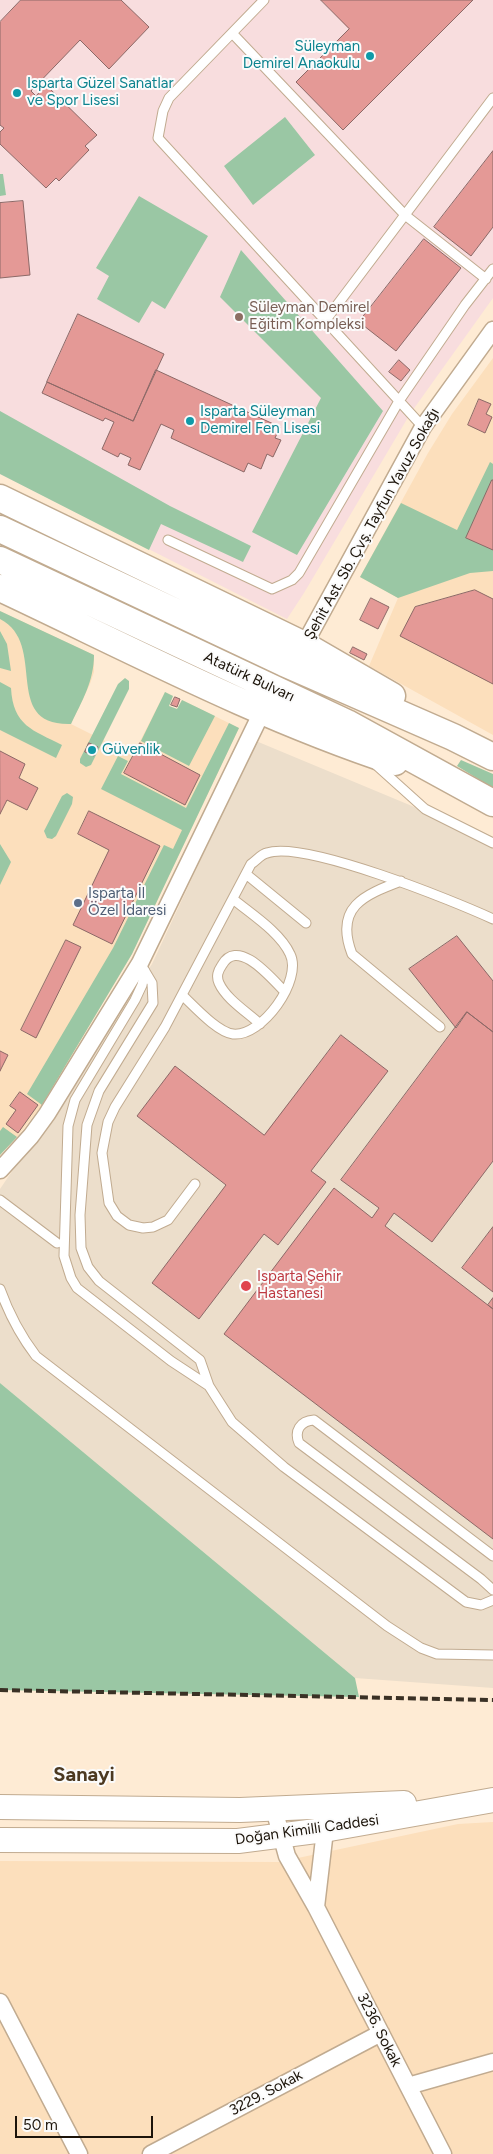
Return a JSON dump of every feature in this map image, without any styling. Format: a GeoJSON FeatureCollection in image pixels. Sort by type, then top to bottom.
{"type":"FeatureCollection","features":[{"type":"Feature","properties":{"kind":"main road"},"geometry":{"type":"LineString","coordinates":[[4,499],[304,644],[378,687],[453,737]]}},
{"type":"Feature","properties":{"kind":"main road","name":"Atatürk Bulvarı"},"geometry":{"type":"LineString","coordinates":[[0,529],[361,698],[453,737],[493,757]]}},
{"type":"Feature","properties":{"kind":"main road","name":"Atatürk Bulvarı"},"geometry":{"type":"LineString","coordinates":[[0,560],[347,723],[493,802]]}},
{"type":"Feature","properties":{"kind":"main road"},"geometry":{"type":"LineString","coordinates":[[0,588],[262,712],[360,751],[456,782]]}},
{"type":"Feature","properties":{"kind":"main road","name":"Doğan Kimilli Caddesi"},"geometry":{"type":"LineString","coordinates":[[0,1807],[187,1810],[274,1809],[493,1799]]}},
{"type":"Feature","properties":{"kind":"main road","name":"Doğan Kimilli Caddesi"},"geometry":{"type":"LineString","coordinates":[[0,1840],[190,1842],[280,1837],[493,1799]]}},
{"type":"Feature","properties":{"kind":"street","name":"Şehit Ast. Sb. Çvş. Tayfun Yavuz Sokağı"},"geometry":{"type":"LineString","coordinates":[[304,644],[423,427],[493,330]]}},
{"type":"Feature","properties":{"kind":"street"},"geometry":{"type":"LineString","coordinates":[[0,1170],[31,1136],[47,1114],[142,967],[262,712]]}},
{"type":"Feature","properties":{"kind":"street"},"geometry":{"type":"LineString","coordinates":[[316,1906],[324,1830],[329,1807]]}},
{"type":"Feature","properties":{"kind":"street","name":"3236. Sokak"},"geometry":{"type":"LineString","coordinates":[[274,1809],[280,1837],[291,1864],[316,1906],[443,2154]]}},
{"type":"Feature","properties":{"kind":"street"},"geometry":{"type":"LineString","coordinates":[[0,2002],[79,2154]]}},
{"type":"Feature","properties":{"kind":"street","name":"3229. Sokak"},"geometry":{"type":"LineString","coordinates":[[151,2154],[381,2033]]}},
{"type":"Feature","properties":{"kind":"street"},"geometry":{"type":"LineString","coordinates":[[408,2086],[493,2062]]}},
{"type":"Feature","properties":{"kind":"lane"},"geometry":{"type":"LineString","coordinates":[[264,0],[165,103],[158,138],[423,427]]}},
{"type":"Feature","properties":{"kind":"lane"},"geometry":{"type":"LineString","coordinates":[[232,33],[405,214],[486,279]]}},
{"type":"Feature","properties":{"kind":"lane"},"geometry":{"type":"LineString","coordinates":[[325,321],[493,98]]}},
{"type":"Feature","properties":{"kind":"lane"},"geometry":{"type":"LineString","coordinates":[[168,540],[272,589],[292,580],[299,573],[399,401],[493,269]]}},
{"type":"Feature","properties":{"kind":"lane"},"geometry":{"type":"LineString","coordinates":[[360,751],[425,809],[493,843]]}},
{"type":"Feature","properties":{"kind":"lane"},"geometry":{"type":"LineString","coordinates":[[195,1184],[168,1220],[153,1227],[143,1228],[129,1225],[117,1216],[109,1203],[102,1153],[108,1122],[115,1107],[165,1027],[251,864],[266,853],[290,851],[401,881],[447,897],[493,918]]}},
{"type":"Feature","properties":{"kind":"lane"},"geometry":{"type":"LineString","coordinates":[[246,874],[306,923]]}},
{"type":"Feature","properties":{"kind":"lane"},"geometry":{"type":"LineString","coordinates":[[401,881],[370,893],[354,908],[346,922],[345,937],[352,954],[376,976],[440,1027]]}},
{"type":"Feature","properties":{"kind":"lane"},"geometry":{"type":"LineString","coordinates":[[182,995],[220,1030],[233,1034],[249,1031],[260,1024],[267,1018],[285,992],[293,975],[291,955],[280,939],[233,899]]}},
{"type":"Feature","properties":{"kind":"lane"},"geometry":{"type":"LineString","coordinates":[[260,1024],[226,993],[218,982],[218,972],[225,960],[232,955],[243,956],[285,992]]}},
{"type":"Feature","properties":{"kind":"lane"},"geometry":{"type":"LineString","coordinates":[[142,967],[152,983],[153,1003],[99,1090],[87,1124],[80,1215],[82,1248],[88,1267],[99,1281],[200,1360],[210,1386],[232,1422],[284,1467],[466,1602],[481,1605],[493,1600]]}},
{"type":"Feature","properties":{"kind":"lane"},"geometry":{"type":"LineString","coordinates":[[142,967],[142,985],[135,1000],[75,1100],[71,1111],[68,1126],[64,1256],[69,1273],[77,1288],[171,1361],[210,1386]]}},
{"type":"Feature","properties":{"kind":"lane"},"geometry":{"type":"LineString","coordinates":[[0,1200],[57,1243]]}},
{"type":"Feature","properties":{"kind":"lane"},"geometry":{"type":"LineString","coordinates":[[0,1290],[8,1312],[36,1356],[387,1626],[421,1648],[437,1654],[493,1654]]}},
{"type":"Feature","properties":{"kind":"lane"},"geometry":{"type":"LineString","coordinates":[[493,1556],[314,1420],[303,1423],[299,1427],[297,1438],[299,1443],[493,1590]]}},
{"type":"Feature","properties":{"kind":"shaded area","name":"Süleyman Demirel Eğitim Kompleksi"},"geometry":{"type":"Polygon","coordinates":[[[0,0],[493,0],[493,298],[410,414],[287,619],[0,474],[0,0]]]}},
{"type":"Feature","properties":{"kind":"shaded area"},"geometry":{"type":"Polygon","coordinates":[[[493,358],[493,735],[369,666],[398,598],[360,577],[428,453],[452,414],[493,358]]]}},
{"type":"Feature","properties":{"kind":"shaded area","name":"Isparta İl Özel İdaresi"},"geometry":{"type":"Polygon","coordinates":[[[0,611],[94,655],[94,672],[90,684],[71,724],[133,755],[165,692],[173,696],[169,706],[177,709],[182,700],[239,728],[132,954],[42,1105],[0,1155],[0,611]]]}},
{"type":"Feature","properties":{"kind":"shaded area","name":"Isparta Şehir Hastanesi"},"geometry":{"type":"Polygon","coordinates":[[[256,741],[412,806],[493,847],[493,1688],[355,1678],[0,1383],[0,1189],[152,964],[256,741]]]}},
{"type":"Feature","properties":{"kind":"shaded area"},"geometry":{"type":"Polygon","coordinates":[[[493,1822],[493,2154],[0,2154],[0,1861],[279,1862],[458,1824],[493,1822]]]}},
{"type":"Feature","properties":{"kind":"green space"},"geometry":{"type":"Polygon","coordinates":[[[285,117],[315,155],[253,205],[224,166],[285,117]]]}},
{"type":"Feature","properties":{"kind":"green space"},"geometry":{"type":"Polygon","coordinates":[[[0,174],[3,174],[6,195],[0,196],[0,174]]]}},
{"type":"Feature","properties":{"kind":"green space"},"geometry":{"type":"Polygon","coordinates":[[[139,196],[208,236],[165,309],[152,301],[139,323],[97,299],[109,276],[96,268],[139,196]]]}},
{"type":"Feature","properties":{"kind":"green space"},"geometry":{"type":"Polygon","coordinates":[[[241,250],[383,411],[297,555],[252,532],[321,398],[220,297],[241,250]]]}},
{"type":"Feature","properties":{"kind":"green space"},"geometry":{"type":"Polygon","coordinates":[[[0,411],[170,506],[251,546],[243,562],[161,524],[149,550],[0,474],[0,411]]]}},
{"type":"Feature","properties":{"kind":"green space"},"geometry":{"type":"Polygon","coordinates":[[[490,462],[493,464],[493,571],[470,573],[398,598],[360,577],[401,503],[457,530],[490,462]]]}},
{"type":"Feature","properties":{"kind":"green space"},"geometry":{"type":"Polygon","coordinates":[[[0,611],[94,655],[90,682],[71,724],[50,721],[37,712],[30,698],[22,646],[14,631],[0,619],[0,611]]]}},
{"type":"Feature","properties":{"kind":"green space"},"geometry":{"type":"Polygon","coordinates":[[[0,631],[7,644],[11,671],[0,668],[0,631]]]}},
{"type":"Feature","properties":{"kind":"green space"},"geometry":{"type":"Polygon","coordinates":[[[125,678],[129,681],[129,689],[91,765],[86,767],[80,763],[80,759],[118,684],[125,678]]]}},
{"type":"Feature","properties":{"kind":"green space"},"geometry":{"type":"Polygon","coordinates":[[[0,682],[11,688],[13,701],[20,719],[42,735],[62,745],[56,758],[0,730],[0,682]]]}},
{"type":"Feature","properties":{"kind":"green space"},"geometry":{"type":"Polygon","coordinates":[[[165,692],[173,696],[169,706],[177,709],[182,700],[215,716],[189,766],[141,741],[165,692]]]}},
{"type":"Feature","properties":{"kind":"green space"},"geometry":{"type":"Polygon","coordinates":[[[229,723],[239,728],[132,954],[42,1105],[27,1094],[113,948],[164,845],[173,849],[182,830],[101,789],[118,756],[128,761],[121,774],[186,808],[229,723]]]}},
{"type":"Feature","properties":{"kind":"green space"},"geometry":{"type":"Polygon","coordinates":[[[461,760],[493,774],[493,788],[457,766],[461,760]]]}},
{"type":"Feature","properties":{"kind":"green space"},"geometry":{"type":"Polygon","coordinates":[[[67,793],[73,797],[72,804],[56,836],[52,839],[47,838],[44,831],[62,796],[67,793]]]}},
{"type":"Feature","properties":{"kind":"green space"},"geometry":{"type":"Polygon","coordinates":[[[0,844],[11,862],[0,885],[0,844]]]}},
{"type":"Feature","properties":{"kind":"green space"},"geometry":{"type":"Polygon","coordinates":[[[3,1127],[17,1137],[0,1155],[0,1131],[3,1127]]]}},
{"type":"Feature","properties":{"kind":"green space"},"geometry":{"type":"Polygon","coordinates":[[[0,1383],[355,1678],[359,1697],[0,1690],[0,1383]]]}},
{"type":"Feature","properties":{"kind":"building","name":"Isparta Güzel Sanatlar ve Spor Lisesi"},"geometry":{"type":"Polygon","coordinates":[[[21,0],[121,0],[149,27],[109,69],[80,40],[31,91],[36,96],[46,85],[97,135],[85,146],[89,150],[59,181],[56,178],[46,188],[0,144],[0,132],[4,128],[0,125],[0,22],[21,0]]]}},
{"type":"Feature","properties":{"kind":"building","name":"Süleyman Demirel Anaokulu"},"geometry":{"type":"Polygon","coordinates":[[[321,0],[473,0],[343,130],[296,82],[349,29],[321,0]]]}},
{"type":"Feature","properties":{"kind":"building"},"geometry":{"type":"Polygon","coordinates":[[[493,151],[493,227],[471,256],[434,227],[493,151]]]}},
{"type":"Feature","properties":{"kind":"building"},"geometry":{"type":"Polygon","coordinates":[[[23,201],[30,275],[0,278],[0,203],[23,201]]]}},
{"type":"Feature","properties":{"kind":"building"},"geometry":{"type":"Polygon","coordinates":[[[424,239],[461,268],[396,351],[359,322],[424,239]]]}},
{"type":"Feature","properties":{"kind":"building"},"geometry":{"type":"Polygon","coordinates":[[[78,314],[164,354],[133,421],[47,382],[78,314]]]}},
{"type":"Feature","properties":{"kind":"building"},"geometry":{"type":"Polygon","coordinates":[[[399,360],[410,370],[401,381],[389,372],[399,360]]]}},
{"type":"Feature","properties":{"kind":"building","name":"Isparta Süleyman Demirel Fen Lisesi"},"geometry":{"type":"Polygon","coordinates":[[[156,370],[280,427],[275,438],[281,440],[273,457],[267,454],[261,469],[248,463],[244,472],[171,438],[174,430],[161,424],[140,470],[128,465],[131,458],[120,453],[118,457],[102,449],[114,422],[105,418],[103,421],[42,393],[47,382],[133,421],[156,370]]]}},
{"type":"Feature","properties":{"kind":"building"},"geometry":{"type":"Polygon","coordinates":[[[479,399],[491,404],[486,414],[492,417],[485,433],[468,425],[479,399]]]}},
{"type":"Feature","properties":{"kind":"building"},"geometry":{"type":"Polygon","coordinates":[[[493,480],[493,550],[466,538],[493,480]]]}},
{"type":"Feature","properties":{"kind":"building"},"geometry":{"type":"Polygon","coordinates":[[[475,590],[493,599],[493,684],[400,636],[415,607],[475,590]]]}},
{"type":"Feature","properties":{"kind":"building"},"geometry":{"type":"Polygon","coordinates":[[[371,598],[389,607],[378,629],[360,620],[371,598]]]}},
{"type":"Feature","properties":{"kind":"building"},"geometry":{"type":"Polygon","coordinates":[[[353,647],[367,654],[364,660],[350,653],[353,647]]]}},
{"type":"Feature","properties":{"kind":"building"},"geometry":{"type":"Polygon","coordinates":[[[175,697],[180,699],[177,707],[171,705],[175,697]]]}},
{"type":"Feature","properties":{"kind":"building","name":"Güvenlik"},"geometry":{"type":"Polygon","coordinates":[[[89,743],[98,747],[94,756],[85,752],[89,743]]]}},
{"type":"Feature","properties":{"kind":"building"},"geometry":{"type":"Polygon","coordinates":[[[140,743],[200,775],[185,805],[124,773],[140,743]]]}},
{"type":"Feature","properties":{"kind":"building"},"geometry":{"type":"Polygon","coordinates":[[[0,751],[25,764],[19,778],[38,788],[27,810],[7,800],[0,814],[0,751]]]}},
{"type":"Feature","properties":{"kind":"building"},"geometry":{"type":"Polygon","coordinates":[[[89,811],[160,846],[112,944],[73,925],[109,850],[78,834],[89,811]]]}},
{"type":"Feature","properties":{"kind":"building"},"geometry":{"type":"Polygon","coordinates":[[[457,936],[493,981],[493,1032],[467,1012],[456,1028],[409,969],[457,936]]]}},
{"type":"Feature","properties":{"kind":"building"},"geometry":{"type":"Polygon","coordinates":[[[66,940],[81,947],[36,1038],[21,1030],[66,940]]]}},
{"type":"Feature","properties":{"kind":"building"},"geometry":{"type":"Polygon","coordinates":[[[467,1012],[493,1032],[493,1161],[432,1242],[394,1213],[385,1226],[493,1309],[493,1539],[224,1334],[334,1188],[372,1218],[379,1208],[341,1180],[467,1012]]]}},
{"type":"Feature","properties":{"kind":"building"},"geometry":{"type":"Polygon","coordinates":[[[341,1035],[388,1071],[311,1171],[326,1182],[278,1245],[264,1234],[199,1319],[152,1283],[226,1185],[137,1116],[175,1066],[264,1135],[341,1035]]]}},
{"type":"Feature","properties":{"kind":"building"},"geometry":{"type":"Polygon","coordinates":[[[0,1051],[8,1055],[0,1071],[0,1051]]]}},
{"type":"Feature","properties":{"kind":"building"},"geometry":{"type":"Polygon","coordinates":[[[20,1092],[38,1105],[18,1133],[6,1124],[16,1110],[10,1106],[20,1092]]]}},
{"type":"Feature","properties":{"kind":"building"},"geometry":{"type":"Polygon","coordinates":[[[493,1227],[493,1292],[462,1268],[493,1227]]]}},
{"type":"Feature","properties":{"kind":"building"},"geometry":{"type":"Polygon","coordinates":[[[493,1298],[493,1309],[488,1305],[493,1298]]]}},
{"type":"Feature","properties":{"kind":"railway"},"geometry":{"type":"LineString","coordinates":[[0,1690],[493,1700]]}},
{"type":"Feature","properties":{"kind":"place","name":"Süleyman Demirel Anaokulu"},"geometry":{"type":"Point","coordinates":[370,56]}},
{"type":"Feature","properties":{"kind":"place","name":"Isparta Güzel Sanatlar ve Spor Lisesi"},"geometry":{"type":"Point","coordinates":[17,93]}},
{"type":"Feature","properties":{"kind":"place","name":"Süleyman Demirel Eğitim Kompleksi"},"geometry":{"type":"Point","coordinates":[239,317]}},
{"type":"Feature","properties":{"kind":"place","name":"Isparta Süleyman Demirel Fen Lisesi"},"geometry":{"type":"Point","coordinates":[190,421]}},
{"type":"Feature","properties":{"kind":"place","name":"Güvenlik"},"geometry":{"type":"Point","coordinates":[92,750]}},
{"type":"Feature","properties":{"kind":"place","name":"Isparta İl Özel İdaresi"},"geometry":{"type":"Point","coordinates":[78,903]}},
{"type":"Feature","properties":{"kind":"place","name":"Isparta Şehir Hastanesi"},"geometry":{"type":"Point","coordinates":[246,1286]}},
{"type":"Feature","properties":{"kind":"district","name":"Sanayi"},"geometry":{"type":"Point","coordinates":[84,1775]}}]}
